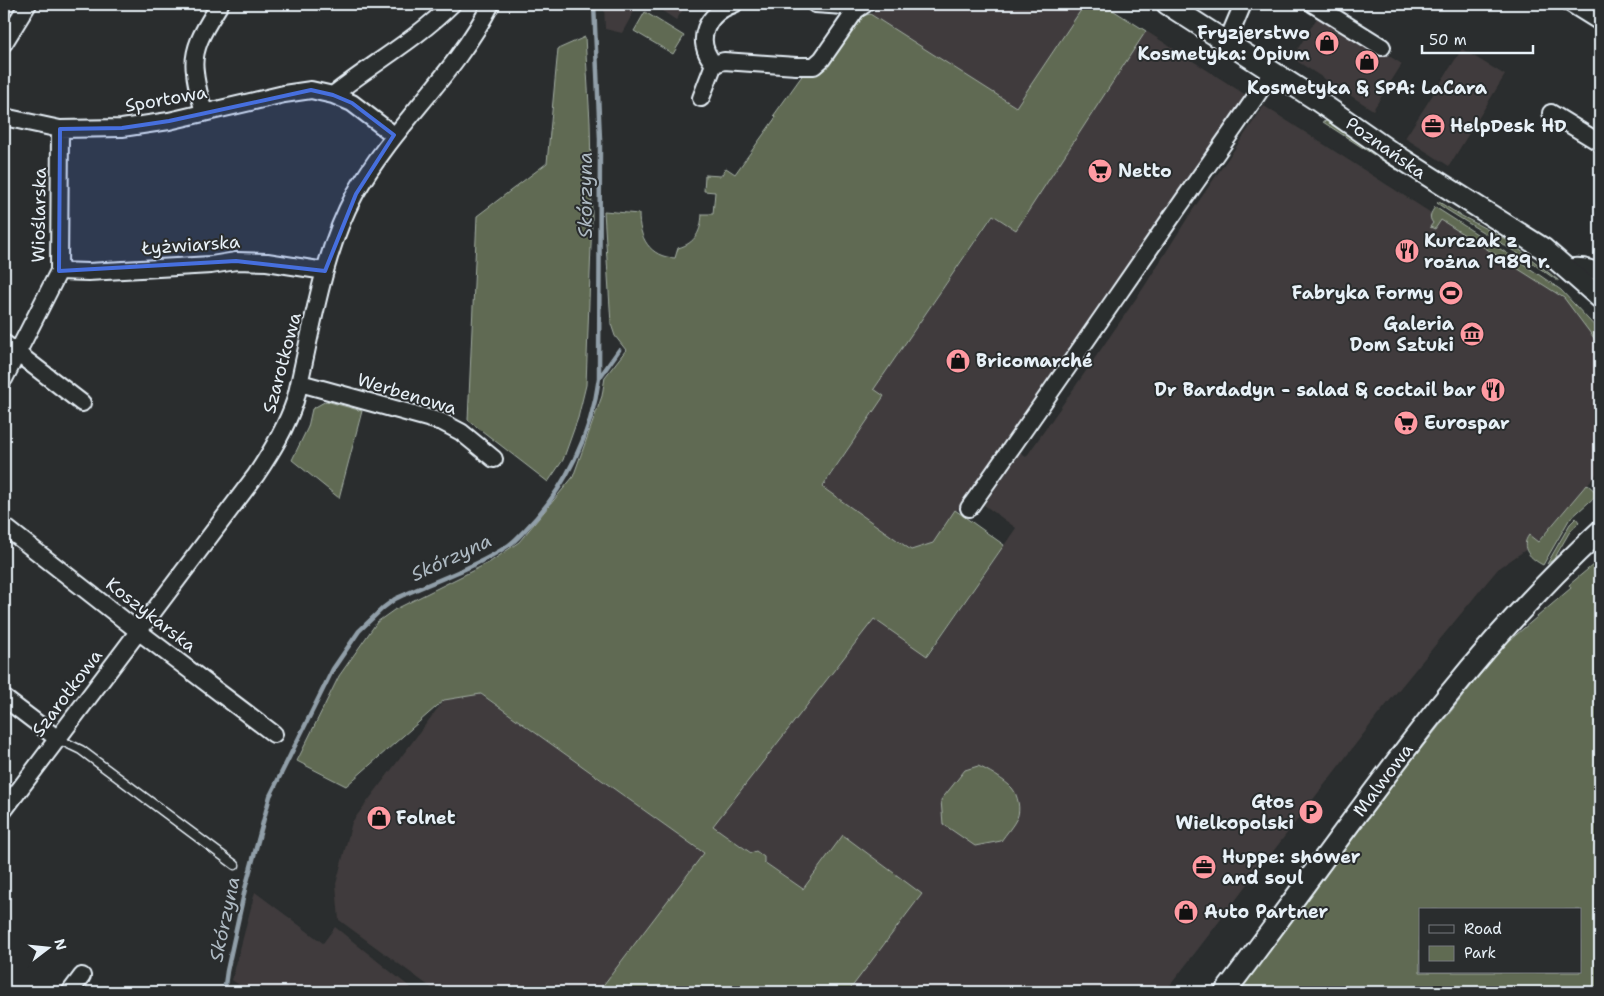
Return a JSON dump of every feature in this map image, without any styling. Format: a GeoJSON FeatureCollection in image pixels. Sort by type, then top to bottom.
{"type":"FeatureCollection","features":[{"type":"Feature","properties":{"kind":"street"},"geometry":{"type":"LineString","coordinates":[[4,43],[28,4]]}},
{"type":"Feature","properties":{"kind":"street"},"geometry":{"type":"LineString","coordinates":[[204,113],[194,71],[195,54],[201,36],[220,4]]}},
{"type":"Feature","properties":{"kind":"street"},"geometry":{"type":"LineString","coordinates":[[333,95],[359,74],[420,32],[452,4]]}},
{"type":"Feature","properties":{"kind":"street","name":"Szarotkowa"},"geometry":{"type":"LineString","coordinates":[[4,810],[275,448],[288,421],[300,384],[325,271],[341,222],[356,194],[394,135],[457,60],[472,39],[491,4]]}},
{"type":"Feature","properties":{"kind":"street"},"geometry":{"type":"LineString","coordinates":[[714,64],[704,50],[705,31],[710,20],[717,13],[734,4]]}},
{"type":"Feature","properties":{"kind":"street"},"geometry":{"type":"LineString","coordinates":[[814,4],[862,5]]}},
{"type":"Feature","properties":{"kind":"street","name":"Poznańska"},"geometry":{"type":"LineString","coordinates":[[1167,4],[1273,71],[1398,157],[1544,249],[1600,298]]}},
{"type":"Feature","properties":{"kind":"street"},"geometry":{"type":"LineString","coordinates":[[1226,42],[1243,4]]}},
{"type":"Feature","properties":{"kind":"street"},"geometry":{"type":"LineString","coordinates":[[1313,4],[1382,47]]}},
{"type":"Feature","properties":{"kind":"street"},"geometry":{"type":"LineString","coordinates":[[1571,4],[1600,22]]}},
{"type":"Feature","properties":{"kind":"street"},"geometry":{"type":"LineString","coordinates":[[714,64],[724,61],[814,66],[822,59],[862,5]]}},
{"type":"Feature","properties":{"kind":"street"},"geometry":{"type":"LineString","coordinates":[[701,98],[714,64]]}},
{"type":"Feature","properties":{"kind":"street"},"geometry":{"type":"LineString","coordinates":[[969,508],[1075,358],[1174,212],[1214,159],[1273,71]]}},
{"type":"Feature","properties":{"kind":"street","name":"Sportowa"},"geometry":{"type":"LineString","coordinates":[[4,117],[60,129],[122,128],[169,121],[284,94],[311,90],[333,95],[352,103],[394,135]]}},
{"type":"Feature","properties":{"kind":"street"},"geometry":{"type":"LineString","coordinates":[[1551,113],[1600,143]]}},
{"type":"Feature","properties":{"kind":"street","name":"Wioślarska"},"geometry":{"type":"LineString","coordinates":[[4,379],[10,348],[59,271],[60,129]]}},
{"type":"Feature","properties":{"kind":"street","name":"Łyżwiarska"},"geometry":{"type":"LineString","coordinates":[[59,271],[88,272],[212,265],[236,261],[275,263],[325,271]]}},
{"type":"Feature","properties":{"kind":"street"},"geometry":{"type":"LineString","coordinates":[[1566,268],[1575,266],[1588,267],[1600,273]]}},
{"type":"Feature","properties":{"kind":"street"},"geometry":{"type":"LineString","coordinates":[[10,348],[82,403]]}},
{"type":"Feature","properties":{"kind":"street","name":"Werbenowa"},"geometry":{"type":"LineString","coordinates":[[300,384],[442,422],[461,432],[494,459]]}},
{"type":"Feature","properties":{"kind":"street","name":"Malwowa"},"geometry":{"type":"LineString","coordinates":[[1225,992],[1458,682],[1552,576],[1580,539],[1600,520]]}},
{"type":"Feature","properties":{"kind":"street","name":"Koszykarska"},"geometry":{"type":"LineString","coordinates":[[4,526],[274,734]]}},
{"type":"Feature","properties":{"kind":"street","name":"Malwowa"},"geometry":{"type":"LineString","coordinates":[[1552,576],[1600,531]]}},
{"type":"Feature","properties":{"kind":"street"},"geometry":{"type":"LineString","coordinates":[[4,698],[58,739]]}},
{"type":"Feature","properties":{"kind":"street"},"geometry":{"type":"LineString","coordinates":[[70,992],[82,976]]}},
{"type":"Feature","properties":{"kind":"lane"},"geometry":{"type":"LineString","coordinates":[[58,739],[81,750],[235,865]]}},
{"type":"Feature","properties":{"kind":"highlighted area"},"geometry":{"type":"Polygon","coordinates":[[[311,90],[333,95],[352,103],[394,135],[356,194],[325,271],[236,261],[59,271],[60,129],[122,128],[169,121],[311,90]]]}},
{"type":"Feature","properties":{"kind":"shaded area"},"geometry":{"type":"Polygon","coordinates":[[[604,4],[638,4],[622,33],[605,29],[604,4]]]}},
{"type":"Feature","properties":{"kind":"shaded area"},"geometry":{"type":"Polygon","coordinates":[[[652,4],[687,4],[676,20],[652,4]]]}},
{"type":"Feature","properties":{"kind":"shaded area"},"geometry":{"type":"Polygon","coordinates":[[[870,4],[1085,4],[1016,107],[870,14],[880,10],[870,4]]]}},
{"type":"Feature","properties":{"kind":"shaded area"},"geometry":{"type":"Polygon","coordinates":[[[1320,13],[1402,64],[1373,110],[1292,58],[1320,13]]]}},
{"type":"Feature","properties":{"kind":"shaded area"},"geometry":{"type":"Polygon","coordinates":[[[1146,31],[1246,95],[957,511],[955,510],[933,543],[911,550],[822,488],[884,396],[874,389],[994,215],[1016,229],[1146,31]]]}},
{"type":"Feature","properties":{"kind":"shaded area"},"geometry":{"type":"Polygon","coordinates":[[[1462,49],[1505,75],[1449,166],[1405,138],[1462,49]]]}},
{"type":"Feature","properties":{"kind":"shaded area"},"geometry":{"type":"Polygon","coordinates":[[[1264,106],[1564,298],[1600,346],[1600,470],[1537,542],[1498,569],[1482,588],[1378,715],[1165,992],[848,992],[922,894],[803,889],[713,826],[874,619],[928,656],[1016,528],[984,505],[1020,453],[1026,457],[1144,287],[1192,211],[1264,106]]]}},
{"type":"Feature","properties":{"kind":"shaded area"},"geometry":{"type":"Polygon","coordinates":[[[480,694],[704,853],[598,992],[437,992],[339,920],[336,884],[352,822],[444,700],[480,694]]]}},
{"type":"Feature","properties":{"kind":"shaded area"},"geometry":{"type":"Polygon","coordinates":[[[255,892],[323,943],[335,927],[416,992],[249,992],[232,980],[255,892]]]}},
{"type":"Feature","properties":{"kind":"green space"},"geometry":{"type":"Polygon","coordinates":[[[1085,4],[1103,4],[1146,31],[1016,230],[993,215],[874,389],[884,396],[822,487],[911,550],[933,543],[955,510],[1004,545],[927,656],[874,619],[713,826],[751,853],[756,851],[764,857],[764,862],[803,889],[843,835],[922,894],[848,992],[598,992],[704,853],[481,694],[444,700],[346,786],[297,761],[339,676],[377,622],[394,610],[490,562],[519,542],[573,477],[602,396],[605,377],[626,350],[615,336],[611,324],[604,211],[639,214],[641,230],[647,244],[658,254],[675,258],[678,248],[689,243],[696,236],[699,231],[702,214],[713,214],[715,192],[704,191],[705,175],[721,176],[726,168],[735,174],[776,117],[774,115],[804,73],[826,67],[858,17],[870,14],[1016,107],[1085,4]]]}},
{"type":"Feature","properties":{"kind":"green space"},"geometry":{"type":"Polygon","coordinates":[[[645,12],[684,36],[673,54],[634,31],[645,12]]]}},
{"type":"Feature","properties":{"kind":"green space"},"geometry":{"type":"Polygon","coordinates":[[[585,37],[590,122],[592,218],[586,385],[578,418],[563,460],[548,482],[468,420],[477,216],[547,163],[558,49],[585,37]]]}},
{"type":"Feature","properties":{"kind":"green space"},"geometry":{"type":"Polygon","coordinates":[[[1330,120],[1397,170],[1323,122],[1330,120]]]}},
{"type":"Feature","properties":{"kind":"green space"},"geometry":{"type":"Polygon","coordinates":[[[1439,202],[1507,240],[1558,281],[1525,258],[1447,210],[1437,203],[1439,202]]]}},
{"type":"Feature","properties":{"kind":"green space"},"geometry":{"type":"Polygon","coordinates":[[[1435,207],[1561,290],[1600,332],[1600,346],[1564,298],[1441,220],[1435,229],[1430,227],[1433,223],[1431,215],[1435,207]]]}},
{"type":"Feature","properties":{"kind":"green space"},"geometry":{"type":"Polygon","coordinates":[[[326,401],[362,411],[339,498],[292,460],[308,427],[312,409],[326,401]]]}},
{"type":"Feature","properties":{"kind":"green space"},"geometry":{"type":"Polygon","coordinates":[[[1587,484],[1598,494],[1569,520],[1543,565],[1539,563],[1526,549],[1525,544],[1529,535],[1538,542],[1587,484]]]}},
{"type":"Feature","properties":{"kind":"green space"},"geometry":{"type":"Polygon","coordinates":[[[1576,518],[1579,522],[1569,533],[1554,559],[1547,564],[1570,524],[1576,518]]]}},
{"type":"Feature","properties":{"kind":"green space"},"geometry":{"type":"Polygon","coordinates":[[[1600,559],[1600,992],[1239,992],[1405,769],[1503,646],[1571,588],[1569,585],[1600,559]]]}},
{"type":"Feature","properties":{"kind":"green space"},"geometry":{"type":"Polygon","coordinates":[[[978,766],[1012,788],[1017,798],[1019,811],[1015,821],[1001,841],[975,846],[943,824],[941,800],[965,770],[978,766]]]}},
{"type":"Feature","properties":{"kind":"waterway","name":"Skórzyna"},"geometry":{"type":"LineString","coordinates":[[224,992],[245,889],[270,796],[333,669],[359,631],[395,599],[483,560],[515,540],[552,497],[564,479],[583,440],[590,419],[599,378],[600,139],[594,4]]}},
{"type":"Feature","properties":{"kind":"waterway"},"geometry":{"type":"LineString","coordinates":[[600,377],[619,350]]}},
{"type":"Feature","properties":{"kind":"place","name":"Fryzjerstwo Kosmetyka: Opium"},"geometry":{"type":"Point","coordinates":[1327,43]}},
{"type":"Feature","properties":{"kind":"place","name":"Kosmetyka & SPA: LaCara"},"geometry":{"type":"Point","coordinates":[1367,62]}},
{"type":"Feature","properties":{"kind":"place","name":"HelpDesk HD"},"geometry":{"type":"Point","coordinates":[1433,126]}},
{"type":"Feature","properties":{"kind":"place","name":"Netto"},"geometry":{"type":"Point","coordinates":[1100,171]}},
{"type":"Feature","properties":{"kind":"place","name":"Kurczak z rożna 1989 r."},"geometry":{"type":"Point","coordinates":[1407,251]}},
{"type":"Feature","properties":{"kind":"place","name":"Fabryka Formy"},"geometry":{"type":"Point","coordinates":[1451,293]}},
{"type":"Feature","properties":{"kind":"place","name":"Galeria Dom Sztuki"},"geometry":{"type":"Point","coordinates":[1472,334]}},
{"type":"Feature","properties":{"kind":"place","name":"Bricomarché"},"geometry":{"type":"Point","coordinates":[958,361]}},
{"type":"Feature","properties":{"kind":"place","name":"Dr Bardadyn - salad & coctail bar"},"geometry":{"type":"Point","coordinates":[1493,390]}},
{"type":"Feature","properties":{"kind":"place","name":"Eurospar"},"geometry":{"type":"Point","coordinates":[1406,423]}},
{"type":"Feature","properties":{"kind":"place","name":"Głos Wielkopolski"},"geometry":{"type":"Point","coordinates":[1311,812]}},
{"type":"Feature","properties":{"kind":"place","name":"Folnet"},"geometry":{"type":"Point","coordinates":[379,818]}},
{"type":"Feature","properties":{"kind":"place","name":"Huppe: shower and soul"},"geometry":{"type":"Point","coordinates":[1204,867]}},
{"type":"Feature","properties":{"kind":"place","name":"Auto Partner"},"geometry":{"type":"Point","coordinates":[1186,912]}}]}
